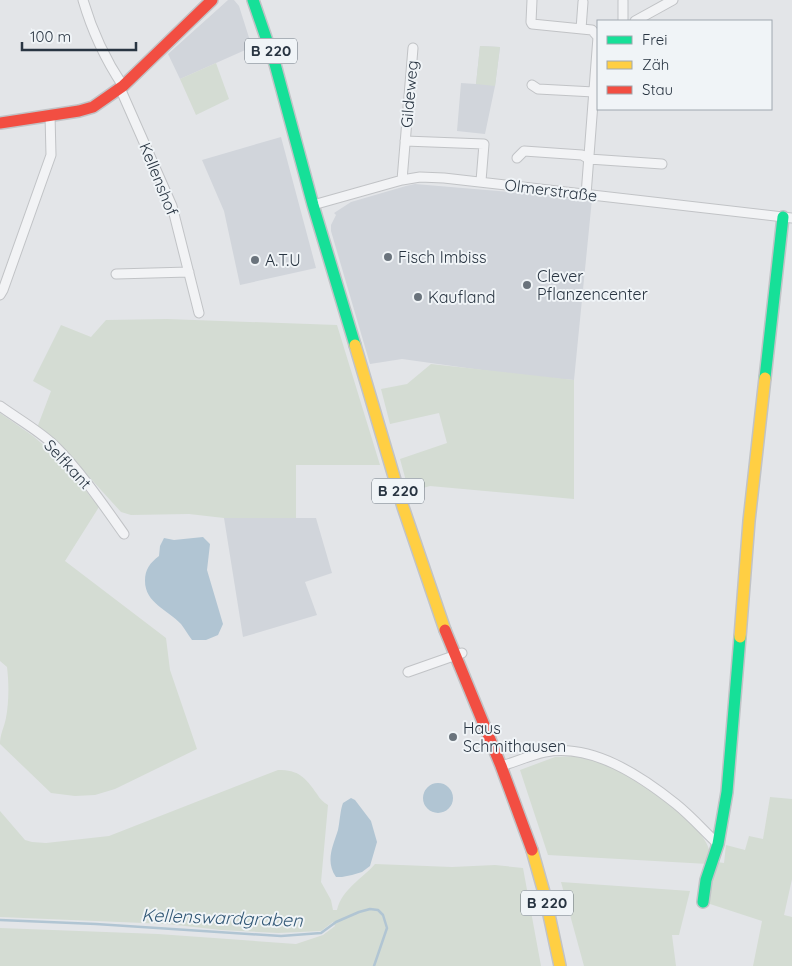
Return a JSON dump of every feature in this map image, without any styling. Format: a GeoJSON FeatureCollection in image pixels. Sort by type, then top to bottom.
{"type":"FeatureCollection","features":[{"type":"Feature","properties":{"kind":"main road"},"geometry":{"type":"LineString","coordinates":[[0,123],[79,111],[93,106],[122,87],[212,0]]}},
{"type":"Feature","properties":{"kind":"main road","name":"B 220"},"geometry":{"type":"LineString","coordinates":[[253,0],[275,64],[313,206],[403,507],[433,599],[458,654],[534,856],[545,896],[560,966]]}},
{"type":"Feature","properties":{"kind":"main road"},"geometry":{"type":"LineString","coordinates":[[702,902],[706,880],[718,844],[727,792],[749,521],[788,217]]}},
{"type":"Feature","properties":{"kind":"street","name":"Kellenshof"},"geometry":{"type":"LineString","coordinates":[[82,0],[91,28],[122,87],[172,206],[199,313]]}},
{"type":"Feature","properties":{"kind":"street"},"geometry":{"type":"LineString","coordinates":[[532,0],[532,24],[592,30],[597,36]]}},
{"type":"Feature","properties":{"kind":"street"},"geometry":{"type":"LineString","coordinates":[[637,20],[673,0]]}},
{"type":"Feature","properties":{"kind":"street"},"geometry":{"type":"LineString","coordinates":[[623,20],[624,1]]}},
{"type":"Feature","properties":{"kind":"street"},"geometry":{"type":"LineString","coordinates":[[581,29],[583,2]]}},
{"type":"Feature","properties":{"kind":"street","name":"Gildeweg"},"geometry":{"type":"LineString","coordinates":[[402,180],[413,48]]}},
{"type":"Feature","properties":{"kind":"street"},"geometry":{"type":"LineString","coordinates":[[586,195],[596,104],[594,92],[597,66]]}},
{"type":"Feature","properties":{"kind":"street"},"geometry":{"type":"LineString","coordinates":[[532,85],[538,89],[594,92]]}},
{"type":"Feature","properties":{"kind":"street"},"geometry":{"type":"LineString","coordinates":[[0,295],[51,156],[50,115]]}},
{"type":"Feature","properties":{"kind":"street","name":"Gildeweg"},"geometry":{"type":"LineString","coordinates":[[405,140],[484,144],[481,181]]}},
{"type":"Feature","properties":{"kind":"street"},"geometry":{"type":"LineString","coordinates":[[517,158],[524,151],[582,155],[589,159],[662,164]]}},
{"type":"Feature","properties":{"kind":"street","name":"Olmerstraße"},"geometry":{"type":"LineString","coordinates":[[313,206],[402,180],[444,178],[788,217]]}},
{"type":"Feature","properties":{"kind":"street"},"geometry":{"type":"LineString","coordinates":[[116,274],[189,272]]}},
{"type":"Feature","properties":{"kind":"street","name":"Selfkant"},"geometry":{"type":"LineString","coordinates":[[0,406],[53,445],[83,477],[124,534]]}},
{"type":"Feature","properties":{"kind":"street"},"geometry":{"type":"LineString","coordinates":[[408,672],[458,654]]}},
{"type":"Feature","properties":{"kind":"street"},"geometry":{"type":"LineString","coordinates":[[501,766],[545,752],[572,751],[599,757],[642,779],[678,805],[718,844]]}},
{"type":"Feature","properties":{"kind":"shaded area"},"geometry":{"type":"Polygon","coordinates":[[[228,0],[234,0],[239,6],[252,47],[180,79],[168,54],[228,0]]]}},
{"type":"Feature","properties":{"kind":"shaded area"},"geometry":{"type":"Polygon","coordinates":[[[480,46],[500,47],[495,86],[485,134],[457,131],[461,83],[476,84],[480,46]]]}},
{"type":"Feature","properties":{"kind":"shaded area"},"geometry":{"type":"Polygon","coordinates":[[[480,46],[500,47],[495,86],[476,84],[480,46]]]}},
{"type":"Feature","properties":{"kind":"shaded area"},"geometry":{"type":"Polygon","coordinates":[[[216,63],[229,99],[196,115],[180,79],[216,63]]]}},
{"type":"Feature","properties":{"kind":"shaded area"},"geometry":{"type":"Polygon","coordinates":[[[281,137],[316,268],[240,285],[224,211],[202,160],[281,137]]]}},
{"type":"Feature","properties":{"kind":"shaded area"},"geometry":{"type":"Polygon","coordinates":[[[415,184],[592,199],[574,380],[525,376],[402,359],[370,364],[331,231],[331,225],[336,215],[334,213],[351,202],[415,184]]]}},
{"type":"Feature","properties":{"kind":"shaded area"},"geometry":{"type":"Polygon","coordinates":[[[167,319],[337,325],[380,465],[296,465],[296,518],[224,518],[189,514],[131,515],[121,512],[60,447],[37,428],[51,391],[33,381],[61,325],[91,337],[106,320],[167,319]]]}},
{"type":"Feature","properties":{"kind":"shaded area"},"geometry":{"type":"Polygon","coordinates":[[[431,364],[574,380],[574,499],[430,486],[409,492],[400,459],[447,443],[439,413],[390,424],[381,389],[407,384],[431,364]]]}},
{"type":"Feature","properties":{"kind":"shaded area"},"geometry":{"type":"Polygon","coordinates":[[[0,413],[33,436],[62,461],[99,507],[65,561],[166,638],[170,670],[197,749],[115,789],[95,795],[75,796],[51,793],[0,744],[8,706],[8,679],[7,667],[0,661],[0,413]]]}},
{"type":"Feature","properties":{"kind":"shaded area"},"geometry":{"type":"Polygon","coordinates":[[[224,518],[316,518],[332,573],[305,582],[317,615],[243,637],[224,518]]]}},
{"type":"Feature","properties":{"kind":"shaded area"},"geometry":{"type":"Polygon","coordinates":[[[576,756],[613,768],[669,804],[696,828],[705,841],[710,852],[708,864],[548,855],[520,770],[555,757],[576,756]]]}},
{"type":"Feature","properties":{"kind":"shaded area"},"geometry":{"type":"Polygon","coordinates":[[[278,770],[291,771],[301,776],[309,783],[320,799],[328,805],[321,882],[331,900],[333,910],[337,910],[343,896],[375,864],[452,867],[495,865],[523,868],[541,966],[0,966],[0,928],[158,934],[296,944],[323,935],[335,926],[333,922],[321,931],[278,933],[221,930],[167,924],[0,917],[0,811],[25,840],[32,842],[46,843],[109,836],[278,770]]]}},
{"type":"Feature","properties":{"kind":"shaded area"},"geometry":{"type":"Polygon","coordinates":[[[770,797],[792,799],[792,879],[784,915],[792,917],[792,966],[753,966],[762,921],[707,903],[709,884],[717,862],[724,863],[726,845],[745,850],[749,836],[763,839],[770,797]]]}},
{"type":"Feature","properties":{"kind":"shaded area"},"geometry":{"type":"Polygon","coordinates":[[[561,882],[690,891],[679,935],[672,935],[676,966],[584,966],[561,882]]]}},
{"type":"Feature","properties":{"kind":"water"},"geometry":{"type":"Polygon","coordinates":[[[203,537],[210,544],[207,570],[223,624],[218,635],[206,640],[192,640],[176,619],[153,601],[146,589],[145,577],[153,561],[159,556],[160,546],[164,538],[174,540],[203,537]]]}},
{"type":"Feature","properties":{"kind":"water"},"geometry":{"type":"Polygon","coordinates":[[[438,783],[449,787],[453,798],[449,809],[438,813],[427,809],[423,798],[427,787],[438,783]]]}},
{"type":"Feature","properties":{"kind":"water"},"geometry":{"type":"Polygon","coordinates":[[[351,798],[355,800],[371,821],[377,842],[370,866],[362,872],[336,877],[330,859],[332,848],[338,830],[343,803],[351,798]]]}},
{"type":"Feature","properties":{"kind":"waterway","name":"Kellenswardgraben"},"geometry":{"type":"LineString","coordinates":[[0,920],[281,936],[321,933],[336,922],[370,909],[378,910],[383,915],[387,928],[374,966]]}},
{"type":"Feature","properties":{"kind":"traffic: fast"},"geometry":{"type":"LineString","coordinates":[[253,0],[275,64],[313,205],[355,345]]}},
{"type":"Feature","properties":{"kind":"traffic: fast"},"geometry":{"type":"LineString","coordinates":[[765,378],[783,217]]}},
{"type":"Feature","properties":{"kind":"traffic: fast"},"geometry":{"type":"LineString","coordinates":[[703,902],[706,880],[718,844],[727,792],[740,637]]}},
{"type":"Feature","properties":{"kind":"traffic: slow"},"geometry":{"type":"LineString","coordinates":[[355,345],[403,507],[445,630]]}},
{"type":"Feature","properties":{"kind":"traffic: slow"},"geometry":{"type":"LineString","coordinates":[[740,637],[749,521],[765,378]]}},
{"type":"Feature","properties":{"kind":"traffic: slow"},"geometry":{"type":"LineString","coordinates":[[532,850],[545,896],[560,966]]}},
{"type":"Feature","properties":{"kind":"traffic: jam"},"geometry":{"type":"LineString","coordinates":[[0,123],[79,111],[93,107],[123,86],[212,0]]}},
{"type":"Feature","properties":{"kind":"traffic: jam"},"geometry":{"type":"LineString","coordinates":[[445,630],[501,766],[532,850]]}},
{"type":"Feature","properties":{"kind":"place","name":"Fisch Imbiss"},"geometry":{"type":"Point","coordinates":[388,257]}},
{"type":"Feature","properties":{"kind":"place","name":"A.T.U"},"geometry":{"type":"Point","coordinates":[255,260]}},
{"type":"Feature","properties":{"kind":"place","name":"Clever Pflanzencenter"},"geometry":{"type":"Point","coordinates":[527,285]}},
{"type":"Feature","properties":{"kind":"place","name":"Kaufland"},"geometry":{"type":"Point","coordinates":[418,297]}},
{"type":"Feature","properties":{"kind":"place","name":"Haus Schmithausen"},"geometry":{"type":"Point","coordinates":[453,737]}}]}
